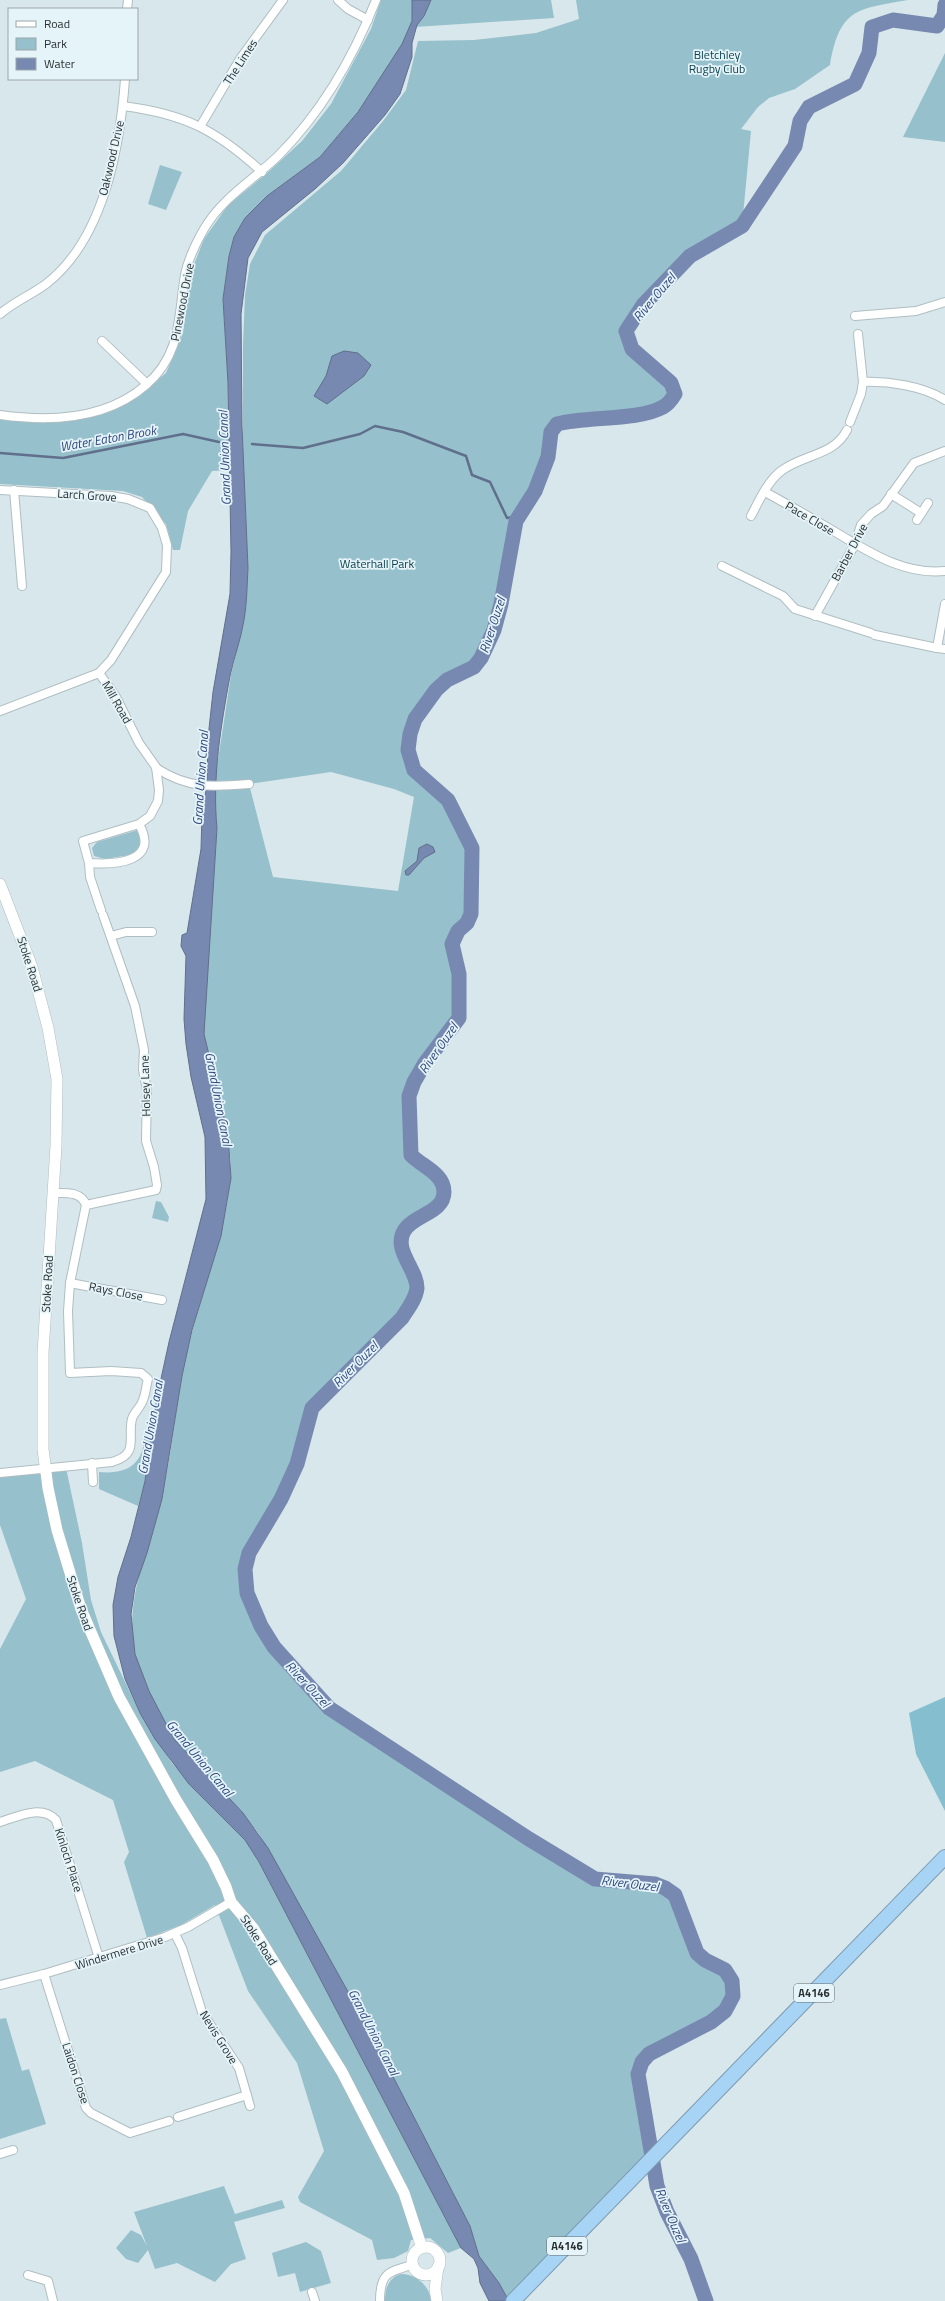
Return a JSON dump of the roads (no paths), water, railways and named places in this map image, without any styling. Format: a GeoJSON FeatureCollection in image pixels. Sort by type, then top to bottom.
{"type":"FeatureCollection","features":[{"type":"Feature","properties":{"kind":"highway","name":"A4146"},"geometry":{"type":"LineString","coordinates":[[516,2298],[945,1857]]}},
{"type":"Feature","properties":{"kind":"street","name":"The Limes"},"geometry":{"type":"LineString","coordinates":[[201,125],[240,60],[283,0]]}},
{"type":"Feature","properties":{"kind":"street"},"geometry":{"type":"LineString","coordinates":[[338,0],[348,9],[368,20]]}},
{"type":"Feature","properties":{"kind":"street","name":"Pinewood Drive"},"geometry":{"type":"LineString","coordinates":[[0,415],[52,418],[87,414],[107,409],[130,397],[147,384],[166,364],[178,335],[186,274],[204,228],[217,210],[235,193],[262,172],[298,135],[320,108],[339,77],[368,20],[376,0]]}},
{"type":"Feature","properties":{"kind":"street","name":"Oakwood Drive"},"geometry":{"type":"LineString","coordinates":[[0,314],[46,284],[69,261],[86,234],[105,193],[123,106],[125,80]]}},
{"type":"Feature","properties":{"kind":"street"},"geometry":{"type":"LineString","coordinates":[[123,106],[174,115],[201,125],[234,146],[262,172]]}},
{"type":"Feature","properties":{"kind":"street"},"geometry":{"type":"LineString","coordinates":[[855,316],[916,311],[945,302]]}},
{"type":"Feature","properties":{"kind":"street"},"geometry":{"type":"LineString","coordinates":[[751,516],[771,480],[782,470],[833,448],[842,440],[861,394],[863,382],[858,334]]}},
{"type":"Feature","properties":{"kind":"street"},"geometry":{"type":"LineString","coordinates":[[102,341],[147,384]]}},
{"type":"Feature","properties":{"kind":"street"},"geometry":{"type":"LineString","coordinates":[[863,382],[880,381],[933,392],[945,400]]}},
{"type":"Feature","properties":{"kind":"street","name":"Barber Drive"},"geometry":{"type":"LineString","coordinates":[[815,616],[855,544],[861,525],[871,514],[883,506],[914,463],[945,451]]}},
{"type":"Feature","properties":{"kind":"street","name":"Larch Grove"},"geometry":{"type":"LineString","coordinates":[[0,490],[111,496],[128,499],[150,508],[162,528],[167,545],[166,572],[111,660],[99,673]]}},
{"type":"Feature","properties":{"kind":"street"},"geometry":{"type":"LineString","coordinates":[[14,490],[22,586]]}},
{"type":"Feature","properties":{"kind":"street","name":"Pace Close"},"geometry":{"type":"LineString","coordinates":[[765,492],[855,544],[895,565],[928,573],[945,571]]}},
{"type":"Feature","properties":{"kind":"street"},"geometry":{"type":"LineString","coordinates":[[891,494],[919,517],[928,503]]}},
{"type":"Feature","properties":{"kind":"street"},"geometry":{"type":"LineString","coordinates":[[722,566],[783,596],[795,609],[873,634],[941,648],[945,604]]}},
{"type":"Feature","properties":{"kind":"street","name":"Mill Road"},"geometry":{"type":"LineString","coordinates":[[0,711],[99,673],[116,697],[139,742],[156,768],[159,790],[158,801],[150,816],[139,824],[83,840],[89,862]]}},
{"type":"Feature","properties":{"kind":"street"},"geometry":{"type":"LineString","coordinates":[[156,768],[174,780],[202,785],[222,787],[249,784]]}},
{"type":"Feature","properties":{"kind":"street"},"geometry":{"type":"LineString","coordinates":[[89,862],[105,864],[137,857],[144,852],[146,843],[139,824]]}},
{"type":"Feature","properties":{"kind":"street","name":"Holsey Lane"},"geometry":{"type":"LineString","coordinates":[[86,1205],[156,1190],[157,1185],[154,1167],[146,1141],[147,1090],[143,1070],[144,1050],[135,1006],[90,877],[89,862]]}},
{"type":"Feature","properties":{"kind":"street","name":"Stoke Road"},"geometry":{"type":"LineString","coordinates":[[0,884],[27,952],[46,1018],[53,1052],[58,1094],[42,1374],[44,1467],[57,1530],[81,1609],[94,1644],[119,1697],[162,1776],[213,1860],[226,1887],[231,1902],[253,1928],[342,2072],[404,2193],[422,2248]]}},
{"type":"Feature","properties":{"kind":"street"},"geometry":{"type":"LineString","coordinates":[[111,936],[126,932],[152,932]]}},
{"type":"Feature","properties":{"kind":"street"},"geometry":{"type":"LineString","coordinates":[[0,1473],[44,1467],[112,1462],[127,1453],[132,1440],[132,1419],[143,1401],[148,1379],[142,1373],[111,1371],[70,1373],[68,1311],[70,1283],[86,1205],[84,1200],[77,1195],[53,1193]]}},
{"type":"Feature","properties":{"kind":"street","name":"Rays Close"},"geometry":{"type":"LineString","coordinates":[[70,1283],[162,1300]]}},
{"type":"Feature","properties":{"kind":"street"},"geometry":{"type":"LineString","coordinates":[[92,1463],[93,1482]]}},
{"type":"Feature","properties":{"kind":"street","name":"Kinloch Place"},"geometry":{"type":"LineString","coordinates":[[0,1822],[37,1812],[47,1814],[56,1820],[100,1958]]}},
{"type":"Feature","properties":{"kind":"street","name":"Windermere Drive"},"geometry":{"type":"LineString","coordinates":[[0,1985],[100,1958],[175,1934],[231,1902]]}},
{"type":"Feature","properties":{"kind":"street","name":"Nevis Grove"},"geometry":{"type":"LineString","coordinates":[[175,1934],[182,1948],[202,2012],[239,2068],[250,2106]]}},
{"type":"Feature","properties":{"kind":"street","name":"Laidon Close"},"geometry":{"type":"LineString","coordinates":[[44,1974],[86,2108],[96,2116],[130,2133],[169,2121]]}},
{"type":"Feature","properties":{"kind":"street"},"geometry":{"type":"LineString","coordinates":[[178,2117],[247,2095]]}},
{"type":"Feature","properties":{"kind":"street"},"geometry":{"type":"LineString","coordinates":[[0,2154],[12,2150]]}},
{"type":"Feature","properties":{"kind":"street"},"geometry":{"type":"LineString","coordinates":[[412,2265],[414,2253],[422,2248],[430,2248],[436,2252],[440,2260],[435,2289],[437,2301]]}},
{"type":"Feature","properties":{"kind":"street"},"geometry":{"type":"LineString","coordinates":[[412,2265],[435,2289]]}},
{"type":"Feature","properties":{"kind":"street"},"geometry":{"type":"LineString","coordinates":[[380,2301],[380,2285],[384,2278],[395,2270],[412,2265]]}},
{"type":"Feature","properties":{"kind":"street"},"geometry":{"type":"LineString","coordinates":[[420,2274],[428,2275],[438,2268]]}},
{"type":"Feature","properties":{"kind":"street"},"geometry":{"type":"LineString","coordinates":[[28,2275],[48,2281],[53,2301]]}},
{"type":"Feature","properties":{"kind":"street"},"geometry":{"type":"LineString","coordinates":[[312,2292],[315,2301]]}},
{"type":"Feature","properties":{"kind":"water","name":"Grand Union Canal"},"geometry":{"type":"Polygon","coordinates":[[[412,0],[431,0],[424,16],[417,25],[412,43],[412,57],[400,94],[385,115],[343,163],[315,189],[262,232],[248,258],[241,314],[242,426],[248,568],[247,594],[244,620],[230,676],[223,713],[218,752],[216,790],[217,828],[204,1034],[228,1134],[231,1178],[221,1236],[192,1330],[182,1376],[162,1499],[147,1553],[135,1587],[131,1614],[135,1654],[149,1691],[174,1739],[243,1813],[268,1848],[366,2024],[470,2226],[479,2256],[499,2283],[509,2301],[489,2301],[480,2283],[478,2268],[474,2259],[461,2248],[259,1862],[245,1840],[189,1784],[155,1739],[140,1713],[125,1679],[114,1636],[113,1605],[118,1577],[131,1537],[145,1481],[157,1397],[169,1342],[206,1199],[205,1137],[191,1077],[186,1044],[184,1019],[186,956],[181,946],[182,935],[187,933],[201,849],[202,814],[207,784],[208,738],[213,692],[230,594],[231,552],[228,383],[223,299],[229,256],[234,237],[245,218],[267,196],[320,157],[358,112],[402,44],[412,21],[412,0]]]}},
{"type":"Feature","properties":{"kind":"water"},"geometry":{"type":"Polygon","coordinates":[[[344,351],[358,353],[371,365],[364,376],[327,404],[314,396],[326,376],[332,356],[344,351]]]}},
{"type":"Feature","properties":{"kind":"water"},"geometry":{"type":"Polygon","coordinates":[[[427,844],[433,847],[435,852],[424,858],[409,875],[406,875],[405,871],[417,861],[419,848],[427,844]]]}},
{"type":"Feature","properties":{"kind":"waterway","name":"River Ouzel"},"geometry":{"type":"LineString","coordinates":[[706,2301],[691,2259],[667,2212],[657,2186],[638,2074],[642,2062],[649,2054],[711,2022],[725,2011],[733,1996],[732,1981],[725,1970],[705,1960],[697,1953],[675,1895],[665,1888],[655,1884],[595,1879],[529,1839],[329,1708],[274,1647],[261,1626],[247,1593],[245,1569],[249,1553],[281,1499],[297,1464],[312,1408],[402,1318],[413,1300],[417,1288],[416,1281],[403,1252],[401,1238],[408,1226],[434,1209],[443,1199],[443,1185],[440,1180],[431,1170],[411,1155],[409,1096],[414,1082],[425,1063],[459,1018],[459,974],[452,944],[458,931],[467,923],[471,914],[472,848],[448,800],[414,770],[408,750],[410,734],[415,719],[436,690],[447,680],[474,667],[481,658],[494,630],[501,604],[516,521],[535,491],[548,457],[551,432],[557,424],[626,416],[652,411],[663,407],[675,394],[671,383],[632,349],[626,331],[643,305],[690,256],[742,226],[795,146],[800,121],[809,107],[855,84],[869,53],[872,27],[893,20],[937,26],[944,15],[945,5]]}},
{"type":"Feature","properties":{"kind":"waterway","name":"Water Eaton Brook"},"geometry":{"type":"LineString","coordinates":[[252,444],[303,448],[360,434],[375,426],[403,432],[466,456],[472,475],[490,482],[507,518],[520,516]]}},
{"type":"Feature","properties":{"kind":"waterway","name":"Water Eaton Brook"},"geometry":{"type":"LineString","coordinates":[[0,453],[63,458],[183,434],[219,442]]}},
{"type":"Feature","properties":{"kind":"park label","name":"Bletchley Rugby Club"},"geometry":{"type":"Point","coordinates":[717,61]}},
{"type":"Feature","properties":{"kind":"park label","name":"Waterhall Park"},"geometry":{"type":"Point","coordinates":[377,563]}}]}
